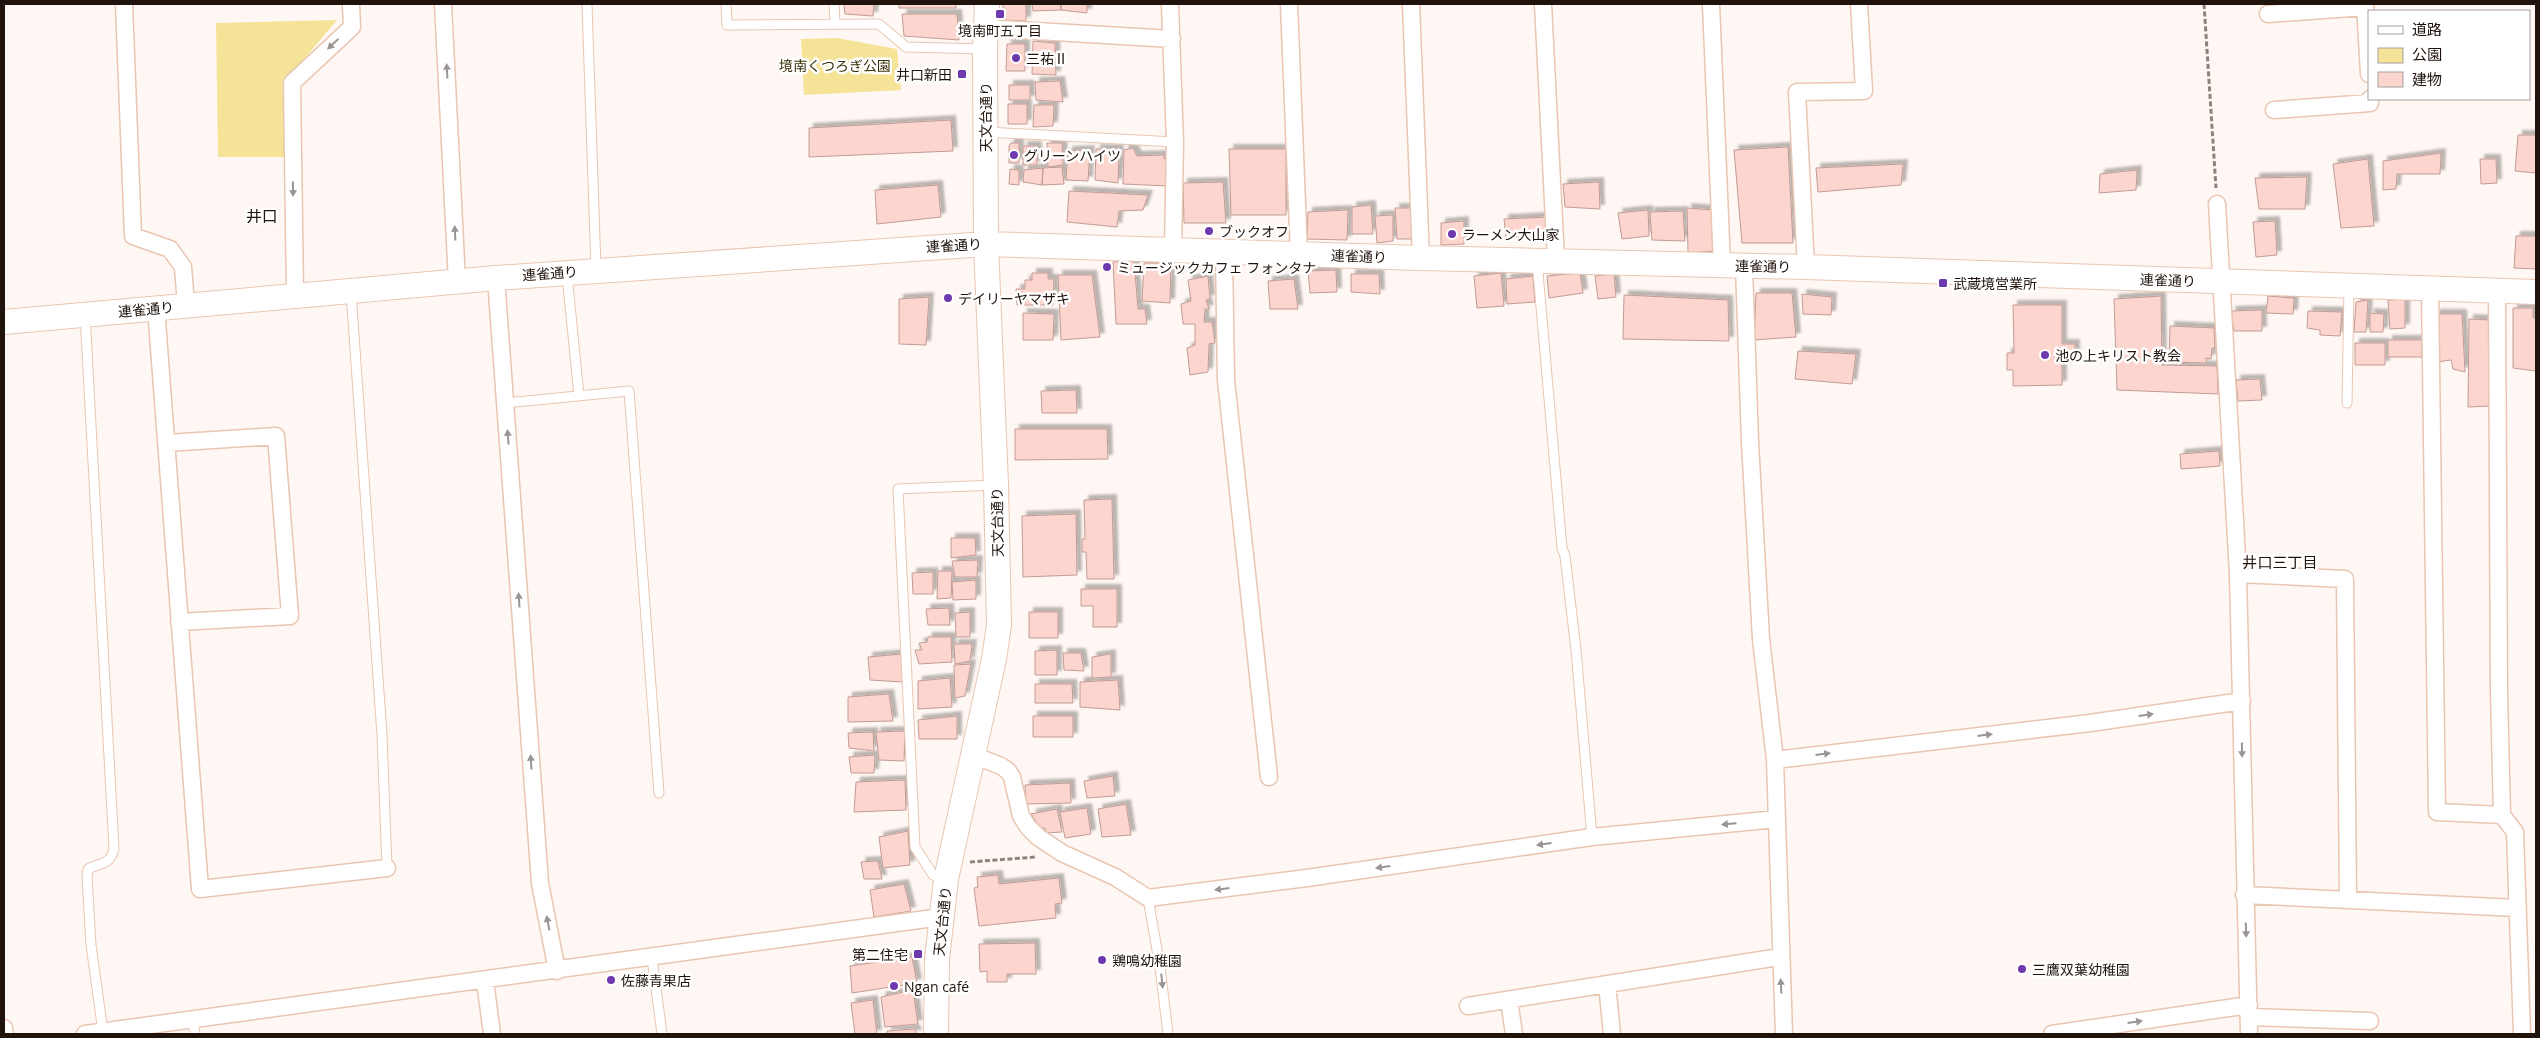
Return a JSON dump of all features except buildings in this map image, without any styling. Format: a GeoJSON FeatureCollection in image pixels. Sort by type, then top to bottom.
{"type":"FeatureCollection","features":[{"type":"Feature","properties":{"kind":"main road","name":"天文台通り"},"geometry":{"type":"LineString","coordinates":[[936,1034],[937,959],[948,871],[994,659],[999,625],[996,485],[986,244],[987,4]]}},
{"type":"Feature","properties":{"kind":"main road","name":"連雀通り"},"geometry":{"type":"LineString","coordinates":[[4,322],[295,294],[566,272],[986,244],[1421,258],[1806,267],[2536,292]]}},
{"type":"Feature","properties":{"kind":"street"},"geometry":{"type":"LineString","coordinates":[[124,4],[133,236],[170,249],[183,267],[186,305]]}},
{"type":"Feature","properties":{"kind":"street"},"geometry":{"type":"LineString","coordinates":[[295,294],[292,83],[352,27],[351,4]]}},
{"type":"Feature","properties":{"kind":"street"},"geometry":{"type":"LineString","coordinates":[[443,4],[457,282]]}},
{"type":"Feature","properties":{"kind":"street"},"geometry":{"type":"LineString","coordinates":[[1170,4],[1175,142],[1174,250]]}},
{"type":"Feature","properties":{"kind":"street"},"geometry":{"type":"LineString","coordinates":[[1289,4],[1298,254]]}},
{"type":"Feature","properties":{"kind":"street"},"geometry":{"type":"LineString","coordinates":[[1411,4],[1421,258]]}},
{"type":"Feature","properties":{"kind":"street"},"geometry":{"type":"LineString","coordinates":[[1544,4],[1546,261]]}},
{"type":"Feature","properties":{"kind":"street"},"geometry":{"type":"LineString","coordinates":[[1711,4],[1750,442],[1761,639],[1775,760],[1784,1034]]}},
{"type":"Feature","properties":{"kind":"street"},"geometry":{"type":"LineString","coordinates":[[1806,267],[1797,92],[1864,91],[1859,4]]}},
{"type":"Feature","properties":{"kind":"street"},"geometry":{"type":"LineString","coordinates":[[2268,14],[2365,6],[2368,40]]}},
{"type":"Feature","properties":{"kind":"street"},"geometry":{"type":"LineString","coordinates":[[986,38],[1172,39]]}},
{"type":"Feature","properties":{"kind":"street"},"geometry":{"type":"LineString","coordinates":[[2274,110],[2370,103],[2370,100]]}},
{"type":"Feature","properties":{"kind":"street"},"geometry":{"type":"LineString","coordinates":[[2217,204],[2238,574],[2242,701],[2244,895],[2249,1034]]}},
{"type":"Feature","properties":{"kind":"street"},"geometry":{"type":"LineString","coordinates":[[1224,252],[1226,380],[1269,778]]}},
{"type":"Feature","properties":{"kind":"street"},"geometry":{"type":"LineString","coordinates":[[496,278],[540,883],[558,971]]}},
{"type":"Feature","properties":{"kind":"street"},"geometry":{"type":"LineString","coordinates":[[2430,289],[2437,812],[2502,815]]}},
{"type":"Feature","properties":{"kind":"street"},"geometry":{"type":"LineString","coordinates":[[2497,291],[2499,693],[2502,815],[2515,832],[2522,1034]]}},
{"type":"Feature","properties":{"kind":"street"},"geometry":{"type":"LineString","coordinates":[[156,308],[200,889],[388,868]]}},
{"type":"Feature","properties":{"kind":"street"},"geometry":{"type":"LineString","coordinates":[[167,443],[276,436],[290,616],[179,622]]}},
{"type":"Feature","properties":{"kind":"street"},"geometry":{"type":"LineString","coordinates":[[2238,574],[2345,579],[2348,900]]}},
{"type":"Feature","properties":{"kind":"street"},"geometry":{"type":"LineString","coordinates":[[1775,760],[2090,723],[2242,701]]}},
{"type":"Feature","properties":{"kind":"street"},"geometry":{"type":"LineString","coordinates":[[973,755],[1002,766],[1008,771],[1012,777],[1021,816],[1028,827],[1062,852],[1115,877],[1148,898],[1307,878],[1592,837],[1777,819]]}},
{"type":"Feature","properties":{"kind":"street"},"geometry":{"type":"LineString","coordinates":[[2244,895],[2517,908]]}},
{"type":"Feature","properties":{"kind":"street"},"geometry":{"type":"LineString","coordinates":[[95,1033],[194,1027],[486,981],[941,917]]}},
{"type":"Feature","properties":{"kind":"street"},"geometry":{"type":"LineString","coordinates":[[1468,1006],[1780,957]]}},
{"type":"Feature","properties":{"kind":"street"},"geometry":{"type":"LineString","coordinates":[[486,981],[492,1034]]}},
{"type":"Feature","properties":{"kind":"street"},"geometry":{"type":"LineString","coordinates":[[1607,984],[1612,1034]]}},
{"type":"Feature","properties":{"kind":"street"},"geometry":{"type":"LineString","coordinates":[[1509,1000],[1514,1034]]}},
{"type":"Feature","properties":{"kind":"street"},"geometry":{"type":"LineString","coordinates":[[2052,1034],[2249,1011],[2370,1021]]}},
{"type":"Feature","properties":{"kind":"street"},"geometry":{"type":"LineString","coordinates":[[4,1028],[5,1034]]}},
{"type":"Feature","properties":{"kind":"lane"},"geometry":{"type":"LineString","coordinates":[[587,4],[596,270]]}},
{"type":"Feature","properties":{"kind":"lane"},"geometry":{"type":"LineString","coordinates":[[726,4],[727,25],[879,24],[906,47],[986,38]]}},
{"type":"Feature","properties":{"kind":"lane"},"geometry":{"type":"LineString","coordinates":[[834,4],[835,24]]}},
{"type":"Feature","properties":{"kind":"lane"},"geometry":{"type":"LineString","coordinates":[[985,132],[1175,142]]}},
{"type":"Feature","properties":{"kind":"lane"},"geometry":{"type":"LineString","coordinates":[[1546,261],[1562,548],[1565,556],[1576,650],[1592,837]]}},
{"type":"Feature","properties":{"kind":"lane"},"geometry":{"type":"LineString","coordinates":[[566,272],[579,396]]}},
{"type":"Feature","properties":{"kind":"lane"},"geometry":{"type":"LineString","coordinates":[[2347,403],[2350,286]]}},
{"type":"Feature","properties":{"kind":"lane"},"geometry":{"type":"LineString","coordinates":[[351,290],[382,735],[388,868]]}},
{"type":"Feature","properties":{"kind":"lane"},"geometry":{"type":"LineString","coordinates":[[85,314],[114,849],[111,859],[106,864],[88,869],[87,877],[95,1033]]}},
{"type":"Feature","properties":{"kind":"lane"},"geometry":{"type":"LineString","coordinates":[[505,403],[629,391],[659,793]]}},
{"type":"Feature","properties":{"kind":"lane"},"geometry":{"type":"LineString","coordinates":[[948,871],[933,875],[915,847],[898,489],[996,485]]}},
{"type":"Feature","properties":{"kind":"lane"},"geometry":{"type":"LineString","coordinates":[[1148,898],[1160,967],[1168,1034]]}},
{"type":"Feature","properties":{"kind":"lane"},"geometry":{"type":"LineString","coordinates":[[652,958],[662,1034]]}},
{"type":"Feature","properties":{"kind":"path"},"geometry":{"type":"LineString","coordinates":[[2204,4],[2217,204]]}},
{"type":"Feature","properties":{"kind":"path"},"geometry":{"type":"LineString","coordinates":[[948,871],[1062,852]]}},
{"type":"Feature","properties":{"kind":"green space"},"geometry":{"type":"Polygon","coordinates":[[[337,20],[284,83],[286,157],[218,157],[216,23],[337,20]]]}},
{"type":"Feature","properties":{"kind":"green space","name":"境南くつろぎ公園"},"geometry":{"type":"Polygon","coordinates":[[[837,38],[897,49],[901,90],[804,95],[801,39],[837,38]]]}},
{"type":"Feature","properties":{"kind":"place","name":"境南町五丁目"},"geometry":{"type":"Point","coordinates":[1000,14]}},
{"type":"Feature","properties":{"kind":"place","name":"三祐Ⅱ"},"geometry":{"type":"Point","coordinates":[1016,58]}},
{"type":"Feature","properties":{"kind":"place","name":"井口新田"},"geometry":{"type":"Point","coordinates":[962,74]}},
{"type":"Feature","properties":{"kind":"place","name":"グリーンハイツ"},"geometry":{"type":"Point","coordinates":[1014,155]}},
{"type":"Feature","properties":{"kind":"place","name":"ブックオフ"},"geometry":{"type":"Point","coordinates":[1209,231]}},
{"type":"Feature","properties":{"kind":"place","name":"ラーメン大山家"},"geometry":{"type":"Point","coordinates":[1452,234]}},
{"type":"Feature","properties":{"kind":"place","name":"ミュージックカフェ フォンタナ"},"geometry":{"type":"Point","coordinates":[1107,267]}},
{"type":"Feature","properties":{"kind":"place","name":"武蔵境営業所"},"geometry":{"type":"Point","coordinates":[1943,283]}},
{"type":"Feature","properties":{"kind":"place","name":"デイリーヤマザキ"},"geometry":{"type":"Point","coordinates":[948,298]}},
{"type":"Feature","properties":{"kind":"place","name":"池の上キリスト教会"},"geometry":{"type":"Point","coordinates":[2045,355]}},
{"type":"Feature","properties":{"kind":"place","name":"第二住宅"},"geometry":{"type":"Point","coordinates":[918,954]}},
{"type":"Feature","properties":{"kind":"place","name":"鶏鳴幼稚園"},"geometry":{"type":"Point","coordinates":[1102,960]}},
{"type":"Feature","properties":{"kind":"place","name":"三鷹双葉幼稚園"},"geometry":{"type":"Point","coordinates":[2022,969]}},
{"type":"Feature","properties":{"kind":"place","name":"佐藤青果店"},"geometry":{"type":"Point","coordinates":[611,980]}},
{"type":"Feature","properties":{"kind":"place","name":"Ngan café"},"geometry":{"type":"Point","coordinates":[894,986]}},
{"type":"Feature","properties":{"kind":"district","name":"井口"},"geometry":{"type":"Point","coordinates":[262,216]}},
{"type":"Feature","properties":{"kind":"district","name":"井口三丁目"},"geometry":{"type":"Point","coordinates":[2280,562]}}]}
